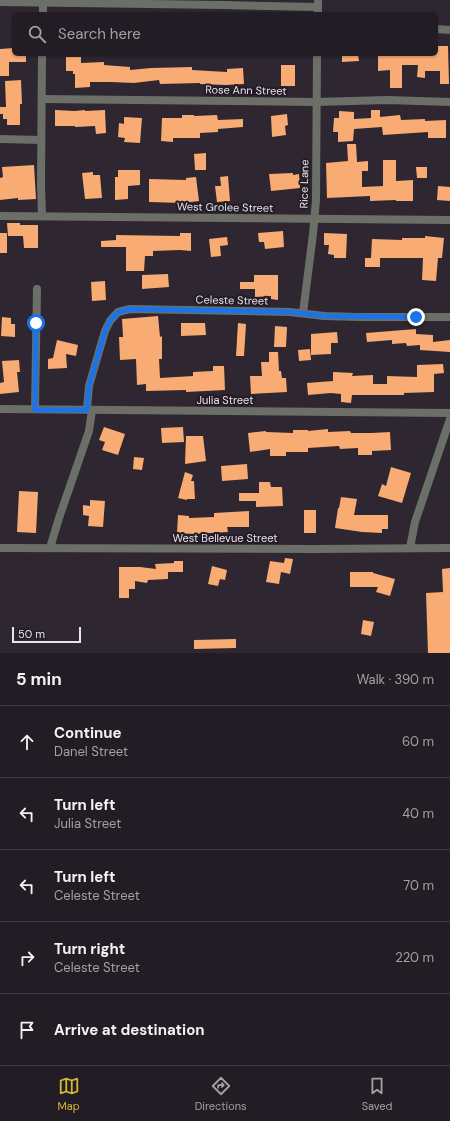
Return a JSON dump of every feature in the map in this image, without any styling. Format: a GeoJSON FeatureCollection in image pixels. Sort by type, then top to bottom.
{"type":"FeatureCollection","features":[{"type":"Feature","properties":{"kind":"street"},"geometry":{"type":"LineString","coordinates":[[43,12],[44,1]]}},
{"type":"Feature","properties":{"kind":"street"},"geometry":{"type":"LineString","coordinates":[[0,2],[224,2],[318,7]]}},
{"type":"Feature","properties":{"kind":"street"},"geometry":{"type":"LineString","coordinates":[[438,29],[450,30]]}},
{"type":"Feature","properties":{"kind":"street"},"geometry":{"type":"LineString","coordinates":[[42,56],[42,216]]}},
{"type":"Feature","properties":{"kind":"street","name":"Rice Lane"},"geometry":{"type":"LineString","coordinates":[[303,313],[316,200],[317,56]]}},
{"type":"Feature","properties":{"kind":"street","name":"Rose Ann Street"},"geometry":{"type":"LineString","coordinates":[[42,99],[316,102],[387,100],[450,102]]}},
{"type":"Feature","properties":{"kind":"street"},"geometry":{"type":"LineString","coordinates":[[0,139],[42,140]]}},
{"type":"Feature","properties":{"kind":"street","name":"West Grolee Street"},"geometry":{"type":"LineString","coordinates":[[0,216],[450,220]]}},
{"type":"Feature","properties":{"kind":"street"},"geometry":{"type":"LineString","coordinates":[[35,410],[37,289]]}},
{"type":"Feature","properties":{"kind":"street","name":"Celeste Street"},"geometry":{"type":"LineString","coordinates":[[50,548],[89,431],[89,386],[105,331],[110,321],[118,312],[130,309],[290,312],[324,316],[359,317],[450,317]]}},
{"type":"Feature","properties":{"kind":"street","name":"Julia Street"},"geometry":{"type":"LineString","coordinates":[[0,409],[450,413]]}},
{"type":"Feature","properties":{"kind":"street"},"geometry":{"type":"LineString","coordinates":[[410,548],[414,522],[450,419]]}},
{"type":"Feature","properties":{"kind":"street","name":"West Bellevue Street"},"geometry":{"type":"LineString","coordinates":[[0,548],[450,548]]}},
{"type":"Feature","properties":{"kind":"building"},"geometry":{"type":"Polygon","coordinates":[[[438,46],[448,46],[449,84],[440,84],[440,71],[425,71],[425,78],[417,77],[418,65],[402,65],[402,88],[390,88],[390,70],[378,71],[378,56],[438,56],[438,46]]]}},
{"type":"Feature","properties":{"kind":"building"},"geometry":{"type":"Polygon","coordinates":[[[12,48],[12,56],[26,56],[26,62],[9,62],[9,76],[0,76],[0,49],[12,48]]]}},
{"type":"Feature","properties":{"kind":"building"},"geometry":{"type":"Polygon","coordinates":[[[342,56],[358,56],[359,61],[342,62],[342,56]]]}},
{"type":"Feature","properties":{"kind":"building"},"geometry":{"type":"Polygon","coordinates":[[[66,57],[81,57],[81,63],[104,62],[104,65],[130,67],[130,70],[192,67],[192,70],[227,72],[227,69],[243,68],[244,84],[160,84],[159,80],[134,83],[90,82],[90,87],[75,88],[75,74],[73,74],[73,71],[66,71],[66,57]]]}},
{"type":"Feature","properties":{"kind":"building"},"geometry":{"type":"Polygon","coordinates":[[[281,65],[295,65],[295,86],[281,86],[281,65]]]}},
{"type":"Feature","properties":{"kind":"building"},"geometry":{"type":"Polygon","coordinates":[[[21,80],[22,104],[20,104],[20,125],[7,125],[7,119],[3,119],[3,114],[0,114],[0,107],[6,107],[5,81],[21,80]]]}},
{"type":"Feature","properties":{"kind":"building"},"geometry":{"type":"Polygon","coordinates":[[[55,110],[105,110],[106,133],[96,134],[95,126],[55,126],[55,110]]]}},
{"type":"Feature","properties":{"kind":"building"},"geometry":{"type":"Polygon","coordinates":[[[371,110],[380,110],[380,117],[400,115],[401,120],[446,120],[446,138],[428,138],[428,132],[383,135],[382,127],[354,129],[353,141],[338,142],[338,132],[333,132],[334,118],[339,118],[339,111],[354,112],[354,119],[371,118],[371,110]]]}},
{"type":"Feature","properties":{"kind":"building"},"geometry":{"type":"Polygon","coordinates":[[[287,114],[288,125],[285,126],[286,135],[272,137],[271,116],[287,114]]]}},
{"type":"Feature","properties":{"kind":"building"},"geometry":{"type":"Polygon","coordinates":[[[182,115],[217,115],[218,120],[243,119],[243,127],[218,129],[218,132],[200,133],[200,138],[173,138],[173,142],[161,141],[162,118],[182,118],[182,115]]]}},
{"type":"Feature","properties":{"kind":"building"},"geometry":{"type":"Polygon","coordinates":[[[124,117],[142,118],[140,143],[124,142],[125,138],[118,137],[119,123],[124,124],[124,117]]]}},
{"type":"Feature","properties":{"kind":"building"},"geometry":{"type":"Polygon","coordinates":[[[347,144],[356,144],[357,162],[368,161],[368,171],[362,171],[362,187],[383,186],[383,160],[396,160],[396,181],[413,180],[413,201],[370,201],[370,196],[327,198],[326,163],[348,161],[347,144]]]}},
{"type":"Feature","properties":{"kind":"building"},"geometry":{"type":"Polygon","coordinates":[[[206,153],[206,170],[195,170],[194,154],[206,153]]]}},
{"type":"Feature","properties":{"kind":"building"},"geometry":{"type":"Polygon","coordinates":[[[34,165],[36,199],[18,200],[18,198],[0,200],[0,178],[3,177],[2,167],[34,165]]]}},
{"type":"Feature","properties":{"kind":"building"},"geometry":{"type":"Polygon","coordinates":[[[416,167],[427,167],[427,178],[417,178],[416,167]]]}},
{"type":"Feature","properties":{"kind":"building"},"geometry":{"type":"Polygon","coordinates":[[[118,170],[140,170],[140,185],[128,186],[128,199],[115,200],[115,177],[118,177],[118,170]]]}},
{"type":"Feature","properties":{"kind":"building"},"geometry":{"type":"Polygon","coordinates":[[[93,172],[93,175],[100,175],[102,198],[85,199],[82,173],[93,172]]]}},
{"type":"Feature","properties":{"kind":"building"},"geometry":{"type":"Polygon","coordinates":[[[293,173],[293,175],[299,174],[300,188],[271,191],[269,174],[293,173]]]}},
{"type":"Feature","properties":{"kind":"building"},"geometry":{"type":"Polygon","coordinates":[[[228,176],[230,201],[217,202],[215,186],[221,186],[220,177],[228,176]]]}},
{"type":"Feature","properties":{"kind":"building"},"geometry":{"type":"Polygon","coordinates":[[[196,177],[199,201],[182,203],[149,202],[149,179],[186,180],[186,178],[196,177]]]}},
{"type":"Feature","properties":{"kind":"building"},"geometry":{"type":"Polygon","coordinates":[[[438,186],[450,187],[450,201],[437,200],[438,186]]]}},
{"type":"Feature","properties":{"kind":"building"},"geometry":{"type":"Polygon","coordinates":[[[7,223],[38,225],[38,248],[24,248],[23,236],[8,236],[7,223]]]}},
{"type":"Feature","properties":{"kind":"building"},"geometry":{"type":"Polygon","coordinates":[[[283,231],[284,247],[265,249],[264,242],[259,242],[258,233],[283,231]]]}},
{"type":"Feature","properties":{"kind":"building"},"geometry":{"type":"Polygon","coordinates":[[[0,233],[7,233],[7,253],[0,253],[0,233]]]}},
{"type":"Feature","properties":{"kind":"building"},"geometry":{"type":"Polygon","coordinates":[[[180,233],[191,233],[191,251],[153,251],[153,256],[145,256],[144,271],[126,271],[126,247],[101,247],[101,241],[116,240],[116,235],[180,236],[180,233]]]}},
{"type":"Feature","properties":{"kind":"building"},"geometry":{"type":"Polygon","coordinates":[[[324,233],[347,234],[346,258],[334,258],[334,255],[328,254],[329,245],[324,245],[324,233]]]}},
{"type":"Feature","properties":{"kind":"building"},"geometry":{"type":"Polygon","coordinates":[[[425,236],[444,238],[442,258],[438,258],[436,281],[422,280],[423,258],[380,258],[380,267],[365,267],[365,258],[371,258],[372,239],[402,240],[402,238],[425,238],[425,236]]]}},
{"type":"Feature","properties":{"kind":"building"},"geometry":{"type":"Polygon","coordinates":[[[227,237],[228,245],[220,246],[221,256],[211,257],[209,239],[227,237]]]}},
{"type":"Feature","properties":{"kind":"building"},"geometry":{"type":"Polygon","coordinates":[[[168,274],[169,287],[142,289],[142,275],[168,274]]]}},
{"type":"Feature","properties":{"kind":"building"},"geometry":{"type":"Polygon","coordinates":[[[254,275],[278,275],[278,300],[271,299],[271,296],[255,297],[255,289],[240,289],[240,282],[254,282],[254,275]]]}},
{"type":"Feature","properties":{"kind":"building"},"geometry":{"type":"Polygon","coordinates":[[[105,281],[106,300],[92,301],[91,282],[105,281]]]}},
{"type":"Feature","properties":{"kind":"building"},"geometry":{"type":"Polygon","coordinates":[[[158,316],[160,337],[162,336],[162,359],[159,359],[160,378],[193,376],[193,372],[213,371],[213,366],[224,366],[225,390],[186,392],[186,390],[146,391],[146,384],[137,385],[136,359],[120,360],[119,337],[123,337],[122,319],[158,316]]]}},
{"type":"Feature","properties":{"kind":"building"},"geometry":{"type":"Polygon","coordinates":[[[2,317],[11,318],[11,324],[15,324],[15,337],[1,336],[2,317]]]}},
{"type":"Feature","properties":{"kind":"building"},"geometry":{"type":"Polygon","coordinates":[[[181,323],[205,323],[206,335],[181,336],[181,323]]]}},
{"type":"Feature","properties":{"kind":"building"},"geometry":{"type":"Polygon","coordinates":[[[238,323],[246,324],[244,356],[236,356],[238,323]]]}},
{"type":"Feature","properties":{"kind":"building"},"geometry":{"type":"Polygon","coordinates":[[[275,326],[287,327],[286,347],[274,347],[275,326]]]}},
{"type":"Feature","properties":{"kind":"building"},"geometry":{"type":"Polygon","coordinates":[[[416,329],[416,334],[433,335],[433,342],[450,340],[450,352],[420,350],[420,345],[407,346],[406,343],[392,344],[392,340],[367,342],[366,333],[416,329]]]}},
{"type":"Feature","properties":{"kind":"building"},"geometry":{"type":"Polygon","coordinates":[[[337,332],[338,343],[331,343],[331,354],[311,355],[311,334],[337,332]]]}},
{"type":"Feature","properties":{"kind":"building"},"geometry":{"type":"Polygon","coordinates":[[[57,340],[78,345],[76,356],[66,354],[67,368],[48,369],[48,359],[53,358],[57,340]]]}},
{"type":"Feature","properties":{"kind":"building"},"geometry":{"type":"Polygon","coordinates":[[[310,349],[311,360],[299,361],[298,350],[310,349]]]}},
{"type":"Feature","properties":{"kind":"building"},"geometry":{"type":"Polygon","coordinates":[[[269,352],[278,352],[279,371],[281,371],[282,378],[286,378],[287,392],[251,394],[250,376],[262,376],[261,362],[269,362],[269,352]]]}},
{"type":"Feature","properties":{"kind":"building"},"geometry":{"type":"Polygon","coordinates":[[[19,360],[20,372],[17,372],[19,392],[0,394],[0,383],[4,382],[2,361],[19,360]]]}},
{"type":"Feature","properties":{"kind":"building"},"geometry":{"type":"Polygon","coordinates":[[[443,364],[444,373],[434,374],[434,392],[404,393],[404,395],[352,395],[351,403],[341,402],[341,394],[331,393],[308,395],[307,383],[333,381],[333,372],[353,373],[352,376],[373,375],[373,384],[387,384],[387,376],[417,377],[417,365],[443,364]]]}},
{"type":"Feature","properties":{"kind":"building"},"geometry":{"type":"Polygon","coordinates":[[[104,427],[125,434],[118,455],[102,450],[105,442],[99,440],[104,427]]]}},
{"type":"Feature","properties":{"kind":"building"},"geometry":{"type":"Polygon","coordinates":[[[183,427],[184,442],[162,443],[161,428],[183,427]]]}},
{"type":"Feature","properties":{"kind":"building"},"geometry":{"type":"Polygon","coordinates":[[[328,429],[328,432],[390,432],[391,450],[372,451],[372,455],[358,455],[358,448],[340,449],[339,446],[308,448],[308,452],[286,452],[286,456],[270,456],[270,449],[250,452],[248,433],[266,431],[293,433],[293,430],[308,431],[328,429]]]}},
{"type":"Feature","properties":{"kind":"building"},"geometry":{"type":"Polygon","coordinates":[[[186,436],[203,436],[206,461],[185,464],[186,436]]]}},
{"type":"Feature","properties":{"kind":"building"},"geometry":{"type":"Polygon","coordinates":[[[134,457],[144,458],[142,470],[133,469],[134,457]]]}},
{"type":"Feature","properties":{"kind":"building"},"geometry":{"type":"Polygon","coordinates":[[[247,464],[248,479],[222,481],[221,466],[247,464]]]}},
{"type":"Feature","properties":{"kind":"building"},"geometry":{"type":"Polygon","coordinates":[[[391,467],[411,473],[402,503],[378,496],[382,484],[386,486],[391,467]]]}},
{"type":"Feature","properties":{"kind":"building"},"geometry":{"type":"Polygon","coordinates":[[[185,472],[193,475],[191,481],[194,481],[195,499],[187,500],[178,498],[185,472]]]}},
{"type":"Feature","properties":{"kind":"building"},"geometry":{"type":"Polygon","coordinates":[[[259,482],[270,482],[271,487],[282,487],[283,506],[256,507],[256,501],[239,501],[239,493],[259,493],[259,482]]]}},
{"type":"Feature","properties":{"kind":"building"},"geometry":{"type":"Polygon","coordinates":[[[19,491],[38,492],[36,533],[17,532],[19,491]]]}},
{"type":"Feature","properties":{"kind":"building"},"geometry":{"type":"Polygon","coordinates":[[[341,497],[357,499],[354,515],[388,515],[388,529],[382,529],[382,533],[335,528],[341,497]]]}},
{"type":"Feature","properties":{"kind":"building"},"geometry":{"type":"Polygon","coordinates":[[[90,500],[105,501],[103,527],[88,526],[89,516],[83,515],[83,505],[90,506],[90,500]]]}},
{"type":"Feature","properties":{"kind":"building"},"geometry":{"type":"Polygon","coordinates":[[[304,510],[316,510],[316,533],[304,533],[304,510]]]}},
{"type":"Feature","properties":{"kind":"building"},"geometry":{"type":"Polygon","coordinates":[[[249,511],[249,527],[227,527],[228,532],[194,534],[177,533],[178,515],[189,516],[189,518],[214,517],[214,513],[249,511]]]}},
{"type":"Feature","properties":{"kind":"building"},"geometry":{"type":"Polygon","coordinates":[[[285,558],[293,559],[290,574],[281,572],[279,584],[266,582],[270,561],[284,563],[285,558]]]}},
{"type":"Feature","properties":{"kind":"building"},"geometry":{"type":"Polygon","coordinates":[[[174,561],[183,561],[183,572],[168,572],[168,579],[148,580],[147,583],[135,581],[135,589],[129,589],[129,598],[119,598],[119,567],[156,569],[155,564],[174,563],[174,561]]]}},
{"type":"Feature","properties":{"kind":"building"},"geometry":{"type":"Polygon","coordinates":[[[212,566],[227,570],[225,580],[220,579],[218,586],[208,584],[212,566]]]}},
{"type":"Feature","properties":{"kind":"building"},"geometry":{"type":"Polygon","coordinates":[[[450,568],[450,653],[428,653],[426,593],[443,592],[442,569],[450,568]]]}},
{"type":"Feature","properties":{"kind":"building"},"geometry":{"type":"Polygon","coordinates":[[[350,572],[373,572],[395,579],[390,596],[376,592],[378,587],[350,587],[350,572]]]}},
{"type":"Feature","properties":{"kind":"building"},"geometry":{"type":"Polygon","coordinates":[[[363,620],[374,622],[371,636],[361,634],[363,620]]]}},
{"type":"Feature","properties":{"kind":"building"},"geometry":{"type":"Polygon","coordinates":[[[236,639],[236,648],[194,649],[194,640],[236,639]]]}},
{"type":"Feature","properties":{"kind":"route"},"geometry":{"type":"LineString","coordinates":[[36,323],[35,410],[87,410],[89,386],[105,331],[110,321],[118,312],[130,309],[290,312],[324,316],[359,317],[416,317]]}}]}
